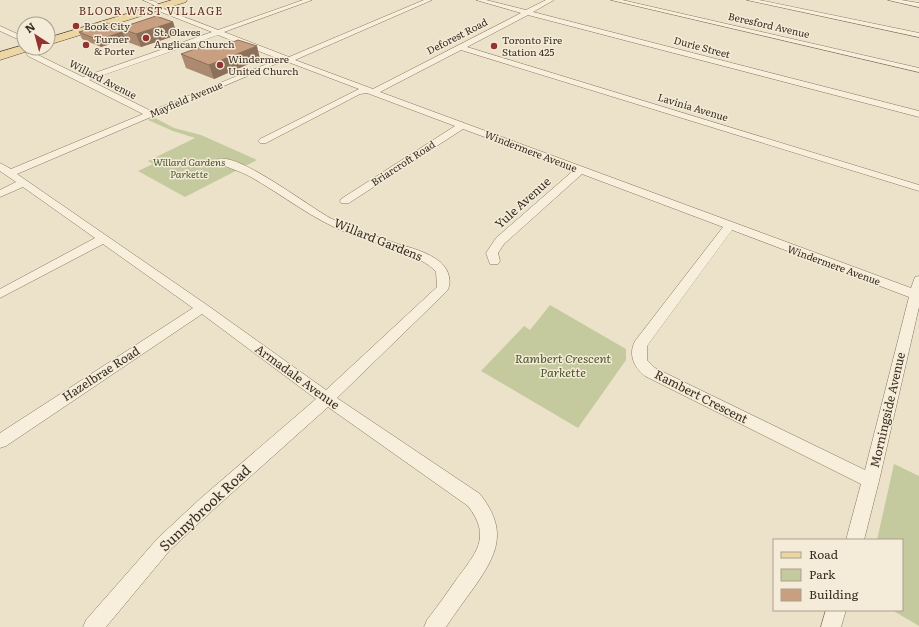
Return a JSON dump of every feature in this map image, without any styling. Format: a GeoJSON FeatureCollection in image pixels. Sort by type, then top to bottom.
{"type":"FeatureCollection","features":[{"type":"Feature","properties":{"kind":"main road"},"geometry":{"type":"LineString","coordinates":[[56,39],[182,0]]}},
{"type":"Feature","properties":{"kind":"main road"},"geometry":{"type":"LineString","coordinates":[[0,56],[16,51]]}},
{"type":"Feature","properties":{"kind":"street","name":"Windermere Avenue"},"geometry":{"type":"LineString","coordinates":[[146,0],[156,4],[163,11],[288,60],[917,295]]}},
{"type":"Feature","properties":{"kind":"street"},"geometry":{"type":"LineString","coordinates":[[83,80],[208,34],[218,33],[309,0]]}},
{"type":"Feature","properties":{"kind":"street","name":"Mayfield Avenue"},"geometry":{"type":"LineString","coordinates":[[10,173],[276,61],[288,60],[429,0]]}},
{"type":"Feature","properties":{"kind":"street","name":"Durie Street"},"geometry":{"type":"LineString","coordinates":[[479,0],[919,114]]}},
{"type":"Feature","properties":{"kind":"street","name":"Deforest Road"},"geometry":{"type":"LineString","coordinates":[[263,141],[358,92],[371,91],[550,0]]}},
{"type":"Feature","properties":{"kind":"street","name":"Beresford Avenue"},"geometry":{"type":"LineString","coordinates":[[614,0],[919,70]]}},
{"type":"Feature","properties":{"kind":"street"},"geometry":{"type":"LineString","coordinates":[[750,0],[919,35]]}},
{"type":"Feature","properties":{"kind":"street"},"geometry":{"type":"LineString","coordinates":[[891,0],[919,5]]}},
{"type":"Feature","properties":{"kind":"street"},"geometry":{"type":"LineString","coordinates":[[0,28],[16,36]]}},
{"type":"Feature","properties":{"kind":"street","name":"Lavinia Avenue"},"geometry":{"type":"LineString","coordinates":[[460,47],[919,188]]}},
{"type":"Feature","properties":{"kind":"street","name":"Willard Avenue"},"geometry":{"type":"LineString","coordinates":[[35,56],[150,114]]}},
{"type":"Feature","properties":{"kind":"street","name":"Briarcroft Road"},"geometry":{"type":"LineString","coordinates":[[345,201],[462,125]]}},
{"type":"Feature","properties":{"kind":"street","name":"Willard Gardens"},"geometry":{"type":"LineString","coordinates":[[220,161],[239,166],[320,217],[425,258],[434,263],[442,271],[444,278],[443,288],[327,399]]}},
{"type":"Feature","properties":{"kind":"street","name":"Armadale Avenue"},"geometry":{"type":"LineString","coordinates":[[0,166],[202,308],[327,399],[469,496],[478,505],[485,515],[489,534],[485,554],[434,627]]}},
{"type":"Feature","properties":{"kind":"street","name":"Yule Avenue"},"geometry":{"type":"LineString","coordinates":[[494,261],[492,253],[500,241],[580,170]]}},
{"type":"Feature","properties":{"kind":"street"},"geometry":{"type":"LineString","coordinates":[[0,194],[23,183]]}},
{"type":"Feature","properties":{"kind":"street","name":"Rambert Crescent"},"geometry":{"type":"LineString","coordinates":[[729,226],[640,345],[638,354],[641,364],[650,372],[871,482]]}},
{"type":"Feature","properties":{"kind":"street"},"geometry":{"type":"LineString","coordinates":[[0,294],[103,239]]}},
{"type":"Feature","properties":{"kind":"street","name":"Morningside Avenue"},"geometry":{"type":"LineString","coordinates":[[855,539],[871,482],[917,295],[919,280]]}},
{"type":"Feature","properties":{"kind":"street","name":"Hazelbrae Road"},"geometry":{"type":"LineString","coordinates":[[0,441],[202,308]]}},
{"type":"Feature","properties":{"kind":"street","name":"Sunnybrook Road"},"geometry":{"type":"LineString","coordinates":[[93,627],[164,544],[207,504],[327,399]]}},
{"type":"Feature","properties":{"kind":"street"},"geometry":{"type":"LineString","coordinates":[[831,627],[836,611]]}},
{"type":"Feature","properties":{"kind":"green space","name":"Willard Gardens Parkette"},"geometry":{"type":"Polygon","coordinates":[[[153,117],[174,128],[201,135],[257,160],[185,197],[138,171],[153,164],[148,161],[195,138],[173,131],[148,120],[153,117]]]}},
{"type":"Feature","properties":{"kind":"green space","name":"Rambert Crescent Parkette"},"geometry":{"type":"Polygon","coordinates":[[[550,305],[626,349],[626,360],[578,428],[481,371],[524,326],[530,330],[550,305]]]}},
{"type":"Feature","properties":{"kind":"green space"},"geometry":{"type":"Polygon","coordinates":[[[894,464],[919,476],[919,626],[894,611],[903,611],[903,539],[877,539],[894,464]]]}},
{"type":"Feature","properties":{"kind":"building"},"geometry":{"type":"Polygon","coordinates":[[[156,16],[173,22],[136,34],[120,28],[156,16]]]}},
{"type":"Feature","properties":{"kind":"building"},"geometry":{"type":"Polygon","coordinates":[[[107,23],[120,29],[122,32],[98,40],[79,32],[107,23]]]}},
{"type":"Feature","properties":{"kind":"building"},"geometry":{"type":"Polygon","coordinates":[[[238,40],[257,46],[209,65],[181,54],[206,45],[216,49],[238,40]]]}},
{"type":"Feature","properties":{"kind":"place","name":"Book City"},"geometry":{"type":"Point","coordinates":[76,26]}},
{"type":"Feature","properties":{"kind":"place","name":"St. Olaves Anglican Church"},"geometry":{"type":"Point","coordinates":[146,38]}},
{"type":"Feature","properties":{"kind":"place","name":"Turner & Porter"},"geometry":{"type":"Point","coordinates":[86,45]}},
{"type":"Feature","properties":{"kind":"place","name":"Toronto Fire Station 425"},"geometry":{"type":"Point","coordinates":[494,46]}},
{"type":"Feature","properties":{"kind":"place","name":"Windermere United Church"},"geometry":{"type":"Point","coordinates":[220,65]}},
{"type":"Feature","properties":{"kind":"district","name":"BLOOR WEST VILLAGE"},"geometry":{"type":"Point","coordinates":[151,11]}}]}
